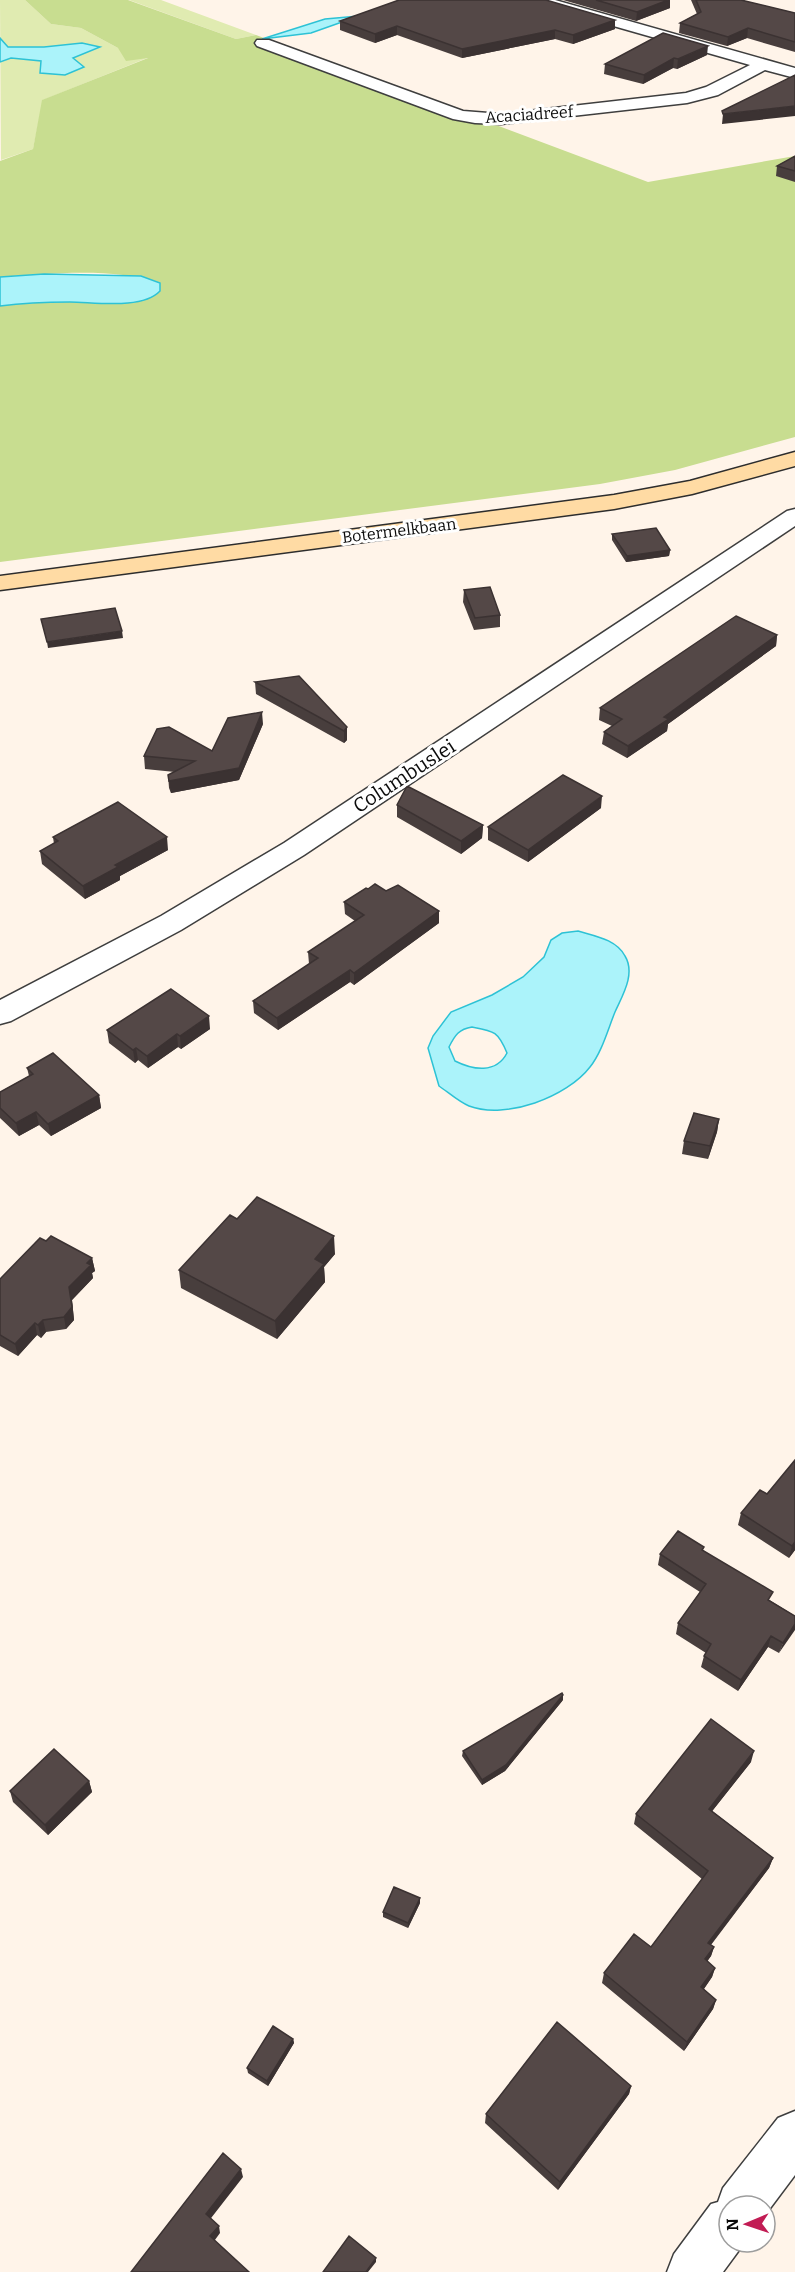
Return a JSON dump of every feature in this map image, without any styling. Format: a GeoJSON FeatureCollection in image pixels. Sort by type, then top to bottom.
{"type":"FeatureCollection","features":[{"type":"Feature","properties":{"kind":"main road","name":"Botermelkbaan"},"geometry":{"type":"LineString","coordinates":[[0,583],[614,502],[692,487],[795,459]]}},
{"type":"Feature","properties":{"kind":"street"},"geometry":{"type":"LineString","coordinates":[[538,0],[795,73]]}},
{"type":"Feature","properties":{"kind":"street","name":"Acaciadreef"},"geometry":{"type":"LineString","coordinates":[[263,43],[459,115],[494,120],[687,98],[712,91],[764,64]]}},
{"type":"Feature","properties":{"kind":"street","name":"Columbuslei"},"geometry":{"type":"LineString","coordinates":[[0,1013],[171,923],[294,849],[795,516]]}},
{"type":"Feature","properties":{"kind":"street"},"geometry":{"type":"LineString","coordinates":[[750,2194],[795,2135]]}},
{"type":"Feature","properties":{"kind":"street"},"geometry":{"type":"LineString","coordinates":[[692,2272],[717,2238]]}},
{"type":"Feature","properties":{"kind":"green space"},"geometry":{"type":"Polygon","coordinates":[[[0,0],[25,0],[51,24],[81,28],[118,48],[152,56],[43,100],[33,149],[1,160],[0,0]]]}},
{"type":"Feature","properties":{"kind":"green space"},"geometry":{"type":"Polygon","coordinates":[[[25,0],[128,0],[236,39],[256,35],[648,182],[795,156],[795,437],[675,470],[600,484],[0,562],[0,306],[53,302],[128,302],[150,297],[160,291],[160,283],[142,278],[102,273],[0,277],[0,161],[33,149],[42,100],[148,58],[126,61],[118,48],[81,28],[51,24],[25,0]]]}},
{"type":"Feature","properties":{"kind":"green space"},"geometry":{"type":"Polygon","coordinates":[[[129,0],[161,0],[256,35],[236,39],[129,0]]]}},
{"type":"Feature","properties":{"kind":"water"},"geometry":{"type":"Polygon","coordinates":[[[359,16],[311,33],[262,39],[325,19],[359,16]]]}},
{"type":"Feature","properties":{"kind":"water"},"geometry":{"type":"Polygon","coordinates":[[[0,38],[8,47],[44,47],[82,43],[100,47],[73,58],[84,67],[65,75],[40,73],[41,61],[11,58],[0,62],[0,38]]]}},
{"type":"Feature","properties":{"kind":"water"},"geometry":{"type":"Polygon","coordinates":[[[44,274],[141,276],[160,283],[160,291],[142,301],[130,303],[53,302],[0,306],[0,277],[44,274]]]}},
{"type":"Feature","properties":{"kind":"water"},"geometry":{"type":"Polygon","coordinates":[[[578,931],[604,939],[621,950],[628,963],[627,985],[594,1061],[580,1078],[567,1088],[535,1103],[517,1108],[484,1110],[461,1102],[439,1086],[428,1048],[433,1036],[451,1012],[492,995],[523,977],[544,957],[551,940],[562,933],[578,931]],[[472,1027],[455,1036],[449,1047],[455,1061],[476,1068],[497,1064],[507,1053],[501,1040],[490,1031],[472,1027]]]}},
{"type":"Feature","properties":{"kind":"building"},"geometry":{"type":"Polygon","coordinates":[[[399,0],[546,0],[615,20],[573,35],[555,30],[462,49],[397,26],[375,34],[340,21],[399,0]]]}},
{"type":"Feature","properties":{"kind":"building"},"geometry":{"type":"Polygon","coordinates":[[[596,0],[668,0],[637,12],[596,0]]]}},
{"type":"Feature","properties":{"kind":"building"},"geometry":{"type":"Polygon","coordinates":[[[696,0],[741,0],[795,13],[795,42],[748,28],[728,37],[680,23],[701,12],[696,0]]]}},
{"type":"Feature","properties":{"kind":"building"},"geometry":{"type":"Polygon","coordinates":[[[663,33],[708,46],[678,59],[674,58],[644,75],[605,64],[663,33]]]}},
{"type":"Feature","properties":{"kind":"building"},"geometry":{"type":"Polygon","coordinates":[[[795,75],[795,106],[723,114],[722,111],[795,75]]]}},
{"type":"Feature","properties":{"kind":"building"},"geometry":{"type":"Polygon","coordinates":[[[795,156],[795,171],[777,166],[795,156]]]}},
{"type":"Feature","properties":{"kind":"building"},"geometry":{"type":"Polygon","coordinates":[[[656,528],[670,550],[627,556],[612,534],[656,528]]]}},
{"type":"Feature","properties":{"kind":"building"},"geometry":{"type":"Polygon","coordinates":[[[490,587],[500,615],[475,618],[464,590],[490,587]]]}},
{"type":"Feature","properties":{"kind":"building"},"geometry":{"type":"Polygon","coordinates":[[[115,608],[122,631],[47,642],[41,619],[115,608]]]}},
{"type":"Feature","properties":{"kind":"building"},"geometry":{"type":"Polygon","coordinates":[[[736,616],[777,635],[664,717],[669,719],[628,746],[604,732],[622,719],[600,708],[736,616]]]}},
{"type":"Feature","properties":{"kind":"building"},"geometry":{"type":"Polygon","coordinates":[[[299,676],[347,727],[344,731],[255,682],[299,676]]]}},
{"type":"Feature","properties":{"kind":"building"},"geometry":{"type":"Polygon","coordinates":[[[262,712],[239,768],[169,781],[168,775],[195,761],[144,756],[157,729],[169,727],[212,751],[228,718],[262,712]]]}},
{"type":"Feature","properties":{"kind":"building"},"geometry":{"type":"Polygon","coordinates":[[[563,775],[602,796],[528,850],[488,827],[563,775]]]}},
{"type":"Feature","properties":{"kind":"building"},"geometry":{"type":"Polygon","coordinates":[[[407,786],[483,825],[461,841],[397,805],[407,786]]]}},
{"type":"Feature","properties":{"kind":"building"},"geometry":{"type":"Polygon","coordinates":[[[118,802],[167,837],[115,865],[118,867],[83,886],[40,851],[58,841],[53,837],[118,802]]]}},
{"type":"Feature","properties":{"kind":"building"},"geometry":{"type":"Polygon","coordinates":[[[375,884],[386,891],[398,885],[439,911],[354,973],[350,970],[277,1018],[253,1001],[318,958],[308,952],[364,915],[344,902],[375,884]]]}},
{"type":"Feature","properties":{"kind":"building"},"geometry":{"type":"Polygon","coordinates":[[[171,989],[209,1016],[180,1036],[177,1034],[147,1056],[136,1048],[133,1050],[107,1030],[171,989]]]}},
{"type":"Feature","properties":{"kind":"building"},"geometry":{"type":"Polygon","coordinates":[[[53,1053],[99,1095],[48,1124],[36,1112],[16,1123],[0,1108],[0,1092],[33,1074],[27,1068],[53,1053]]]}},
{"type":"Feature","properties":{"kind":"building"},"geometry":{"type":"Polygon","coordinates":[[[694,1113],[719,1119],[710,1146],[684,1141],[694,1113]]]}},
{"type":"Feature","properties":{"kind":"building"},"geometry":{"type":"Polygon","coordinates":[[[257,1197],[334,1236],[315,1259],[324,1264],[275,1321],[179,1270],[230,1215],[237,1219],[257,1197]]]}},
{"type":"Feature","properties":{"kind":"building"},"geometry":{"type":"Polygon","coordinates":[[[51,1236],[92,1258],[87,1263],[91,1265],[69,1287],[72,1307],[64,1317],[43,1320],[38,1325],[35,1323],[15,1344],[0,1335],[0,1279],[40,1238],[46,1241],[51,1236]]]}},
{"type":"Feature","properties":{"kind":"building"},"geometry":{"type":"Polygon","coordinates":[[[795,1460],[795,1542],[792,1546],[741,1513],[760,1490],[767,1494],[795,1460]]]}},
{"type":"Feature","properties":{"kind":"building"},"geometry":{"type":"Polygon","coordinates":[[[678,1531],[704,1547],[702,1550],[773,1592],[768,1600],[795,1616],[795,1624],[783,1643],[771,1636],[741,1680],[704,1656],[711,1644],[678,1623],[706,1584],[660,1554],[678,1531]]]}},
{"type":"Feature","properties":{"kind":"building"},"geometry":{"type":"Polygon","coordinates":[[[562,1693],[563,1695],[506,1765],[482,1780],[463,1751],[562,1693]]]}},
{"type":"Feature","properties":{"kind":"building"},"geometry":{"type":"Polygon","coordinates":[[[711,1719],[754,1751],[709,1809],[773,1858],[708,1943],[714,1947],[705,1959],[715,1968],[701,1987],[716,2000],[687,2042],[604,1973],[634,1934],[651,1947],[708,1871],[636,1814],[711,1719]]]}},
{"type":"Feature","properties":{"kind":"building"},"geometry":{"type":"Polygon","coordinates":[[[54,1749],[89,1781],[45,1825],[10,1791],[54,1749]]]}},
{"type":"Feature","properties":{"kind":"building"},"geometry":{"type":"Polygon","coordinates":[[[394,1887],[420,1898],[408,1923],[383,1912],[394,1887]]]}},
{"type":"Feature","properties":{"kind":"building"},"geometry":{"type":"Polygon","coordinates":[[[557,2022],[631,2086],[560,2182],[486,2114],[557,2022]]]}},
{"type":"Feature","properties":{"kind":"building"},"geometry":{"type":"Polygon","coordinates":[[[273,2026],[293,2039],[267,2081],[247,2068],[273,2026]]]}},
{"type":"Feature","properties":{"kind":"building"},"geometry":{"type":"Polygon","coordinates":[[[223,2153],[241,2169],[206,2214],[219,2226],[210,2236],[249,2272],[131,2272],[223,2153]]]}},
{"type":"Feature","properties":{"kind":"building"},"geometry":{"type":"Polygon","coordinates":[[[349,2236],[376,2258],[366,2272],[323,2272],[349,2236]]]}}]}
